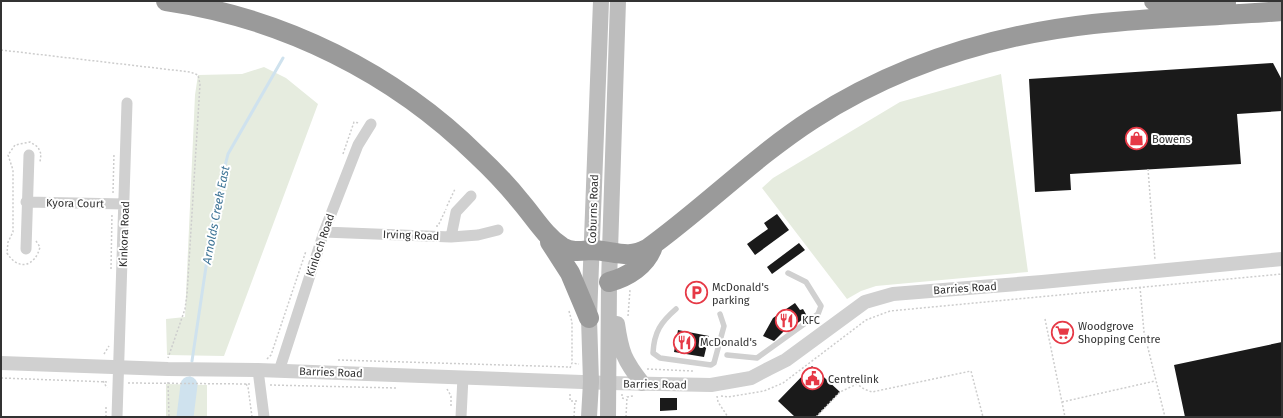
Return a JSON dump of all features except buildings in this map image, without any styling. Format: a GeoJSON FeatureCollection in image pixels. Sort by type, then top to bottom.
{"type":"FeatureCollection","features":[{"type":"Feature","properties":{"kind":"highway"},"geometry":{"type":"LineString","coordinates":[[166,1],[230,14],[264,25],[328,51],[370,73],[395,88],[449,129],[492,169],[538,224],[563,248],[576,252],[636,254],[654,244],[765,153],[813,119],[872,86],[936,59],[1010,38],[1071,27],[1121,21],[1282,11]]}},
{"type":"Feature","properties":{"kind":"highway"},"geometry":{"type":"LineString","coordinates":[[1154,1],[1282,4]]}},
{"type":"Feature","properties":{"kind":"highway"},"geometry":{"type":"LineString","coordinates":[[538,224],[570,273],[589,318]]}},
{"type":"Feature","properties":{"kind":"highway"},"geometry":{"type":"LineString","coordinates":[[617,279],[650,257],[654,244]]}},
{"type":"Feature","properties":{"kind":"main road","name":"Coburns Road"},"geometry":{"type":"LineString","coordinates":[[601,1],[601,252],[617,279],[608,309],[608,417]]}},
{"type":"Feature","properties":{"kind":"main road","name":"Coburns Road"},"geometry":{"type":"LineString","coordinates":[[589,417],[591,382],[589,318],[601,252],[618,26],[618,1]]}},
{"type":"Feature","properties":{"kind":"main road"},"geometry":{"type":"LineString","coordinates":[[608,309],[617,322],[621,351],[639,389]]}},
{"type":"Feature","properties":{"kind":"street","name":"Kinkora Road"},"geometry":{"type":"LineString","coordinates":[[117,417],[125,204],[127,103]]}},
{"type":"Feature","properties":{"kind":"street","name":"Kinloch Road"},"geometry":{"type":"LineString","coordinates":[[279,371],[324,232],[358,145],[371,124]]}},
{"type":"Feature","properties":{"kind":"street"},"geometry":{"type":"LineString","coordinates":[[26,249],[26,202],[29,155]]}},
{"type":"Feature","properties":{"kind":"street"},"geometry":{"type":"LineString","coordinates":[[451,237],[456,212],[471,196]]}},
{"type":"Feature","properties":{"kind":"street","name":"Kyora Court"},"geometry":{"type":"LineString","coordinates":[[26,202],[125,204]]}},
{"type":"Feature","properties":{"kind":"street","name":"Irving Road"},"geometry":{"type":"LineString","coordinates":[[324,232],[451,237],[478,235],[498,230]]}},
{"type":"Feature","properties":{"kind":"street","name":"Barries Road"},"geometry":{"type":"LineString","coordinates":[[1,363],[119,366],[168,376],[258,370],[463,383],[591,382],[609,383],[639,389],[712,385],[751,378],[786,360],[865,302],[894,294],[1282,259]]}},
{"type":"Feature","properties":{"kind":"street"},"geometry":{"type":"LineString","coordinates":[[258,370],[264,417]]}},
{"type":"Feature","properties":{"kind":"street"},"geometry":{"type":"LineString","coordinates":[[462,417],[463,383]]}},
{"type":"Feature","properties":{"kind":"lane"},"geometry":{"type":"LineString","coordinates":[[727,356],[757,358],[818,314],[821,306],[806,282],[788,273]]}},
{"type":"Feature","properties":{"kind":"lane"},"geometry":{"type":"LineString","coordinates":[[676,309],[662,320],[653,341],[653,353],[660,358],[711,365],[714,363],[724,326],[720,314]]}},
{"type":"Feature","properties":{"kind":"path"},"geometry":{"type":"LineString","coordinates":[[1,50],[190,72],[198,75],[200,84],[187,294],[185,309],[168,356],[169,417]]}},
{"type":"Feature","properties":{"kind":"path"},"geometry":{"type":"LineString","coordinates":[[1148,169],[1156,271]]}},
{"type":"Feature","properties":{"kind":"path"},"geometry":{"type":"LineString","coordinates":[[430,226],[438,226],[455,189]]}},
{"type":"Feature","properties":{"kind":"path"},"geometry":{"type":"LineString","coordinates":[[728,417],[718,402],[717,396],[728,397],[764,391],[783,383],[866,320],[890,312],[1282,274]]}},
{"type":"Feature","properties":{"kind":"path"},"geometry":{"type":"LineString","coordinates":[[617,279],[630,293],[627,323]]}},
{"type":"Feature","properties":{"kind":"path"},"geometry":{"type":"LineString","coordinates":[[1140,287],[1144,332],[1165,417]]}},
{"type":"Feature","properties":{"kind":"path"},"geometry":{"type":"LineString","coordinates":[[1045,319],[1065,417]]}},
{"type":"Feature","properties":{"kind":"path"},"geometry":{"type":"LineString","coordinates":[[641,366],[648,369],[697,371]]}},
{"type":"Feature","properties":{"kind":"path"},"geometry":{"type":"LineString","coordinates":[[816,417],[840,392],[857,384],[872,392],[971,371],[982,417]]}},
{"type":"Feature","properties":{"kind":"path"},"geometry":{"type":"LineString","coordinates":[[1,378],[119,382],[168,376],[260,384],[398,388]]}},
{"type":"Feature","properties":{"kind":"path"},"geometry":{"type":"LineString","coordinates":[[1062,402],[1156,381]]}},
{"type":"Feature","properties":{"kind":"path"},"geometry":{"type":"LineString","coordinates":[[103,382],[107,387],[107,395]]}},
{"type":"Feature","properties":{"kind":"path"},"geometry":{"type":"LineString","coordinates":[[245,383],[248,387],[252,417]]}},
{"type":"Feature","properties":{"kind":"path"},"geometry":{"type":"LineString","coordinates":[[440,389],[447,389],[463,383]]}},
{"type":"Feature","properties":{"kind":"path"},"geometry":{"type":"LineString","coordinates":[[447,389],[451,396],[450,410]]}},
{"type":"Feature","properties":{"kind":"path"},"geometry":{"type":"LineString","coordinates":[[626,417],[627,397],[639,389]]}},
{"type":"Feature","properties":{"kind":"path"},"geometry":{"type":"LineString","coordinates":[[574,417],[575,401]]}},
{"type":"Feature","properties":{"kind":"path"},"geometry":{"type":"LineString","coordinates":[[106,417],[107,402]]}},
{"type":"Feature","properties":{"kind":"shaded area"},"geometry":{"type":"Polygon","coordinates":[[[264,67],[286,78],[318,104],[224,356],[167,355],[166,319],[185,317],[195,95],[198,75],[242,74],[264,67]]]}},
{"type":"Feature","properties":{"kind":"shaded area"},"geometry":{"type":"Polygon","coordinates":[[[1001,74],[1028,272],[876,286],[861,291],[847,299],[762,188],[773,178],[900,102],[1001,74]]]}},
{"type":"Feature","properties":{"kind":"shaded area"},"geometry":{"type":"Polygon","coordinates":[[[166,384],[207,385],[207,417],[166,417],[166,384]]]}},
{"type":"Feature","properties":{"kind":"waterway","name":"Arnolds Creek East"},"geometry":{"type":"LineString","coordinates":[[192,361],[215,206],[228,154],[283,58]]}},
{"type":"Feature","properties":{"kind":"waterway","name":"Arnolds Creek East"},"geometry":{"type":"LineString","coordinates":[[189,385],[190,378]]}},
{"type":"Feature","properties":{"kind":"waterway","name":"Arnolds Creek East"},"geometry":{"type":"LineString","coordinates":[[185,417],[189,385]]}},
{"type":"Feature","properties":{"kind":"place","name":"Bowens"},"geometry":{"type":"Point","coordinates":[1136,139]}},
{"type":"Feature","properties":{"kind":"place","name":"McDonald's parking"},"geometry":{"type":"Point","coordinates":[697,293]}},
{"type":"Feature","properties":{"kind":"place","name":"KFC"},"geometry":{"type":"Point","coordinates":[786,320]}},
{"type":"Feature","properties":{"kind":"place","name":"Woodgrove Shopping Centre"},"geometry":{"type":"Point","coordinates":[1063,332]}},
{"type":"Feature","properties":{"kind":"place","name":"McDonald's"},"geometry":{"type":"Point","coordinates":[685,342]}},
{"type":"Feature","properties":{"kind":"place","name":"Centrelink"},"geometry":{"type":"Point","coordinates":[813,379]}}]}
